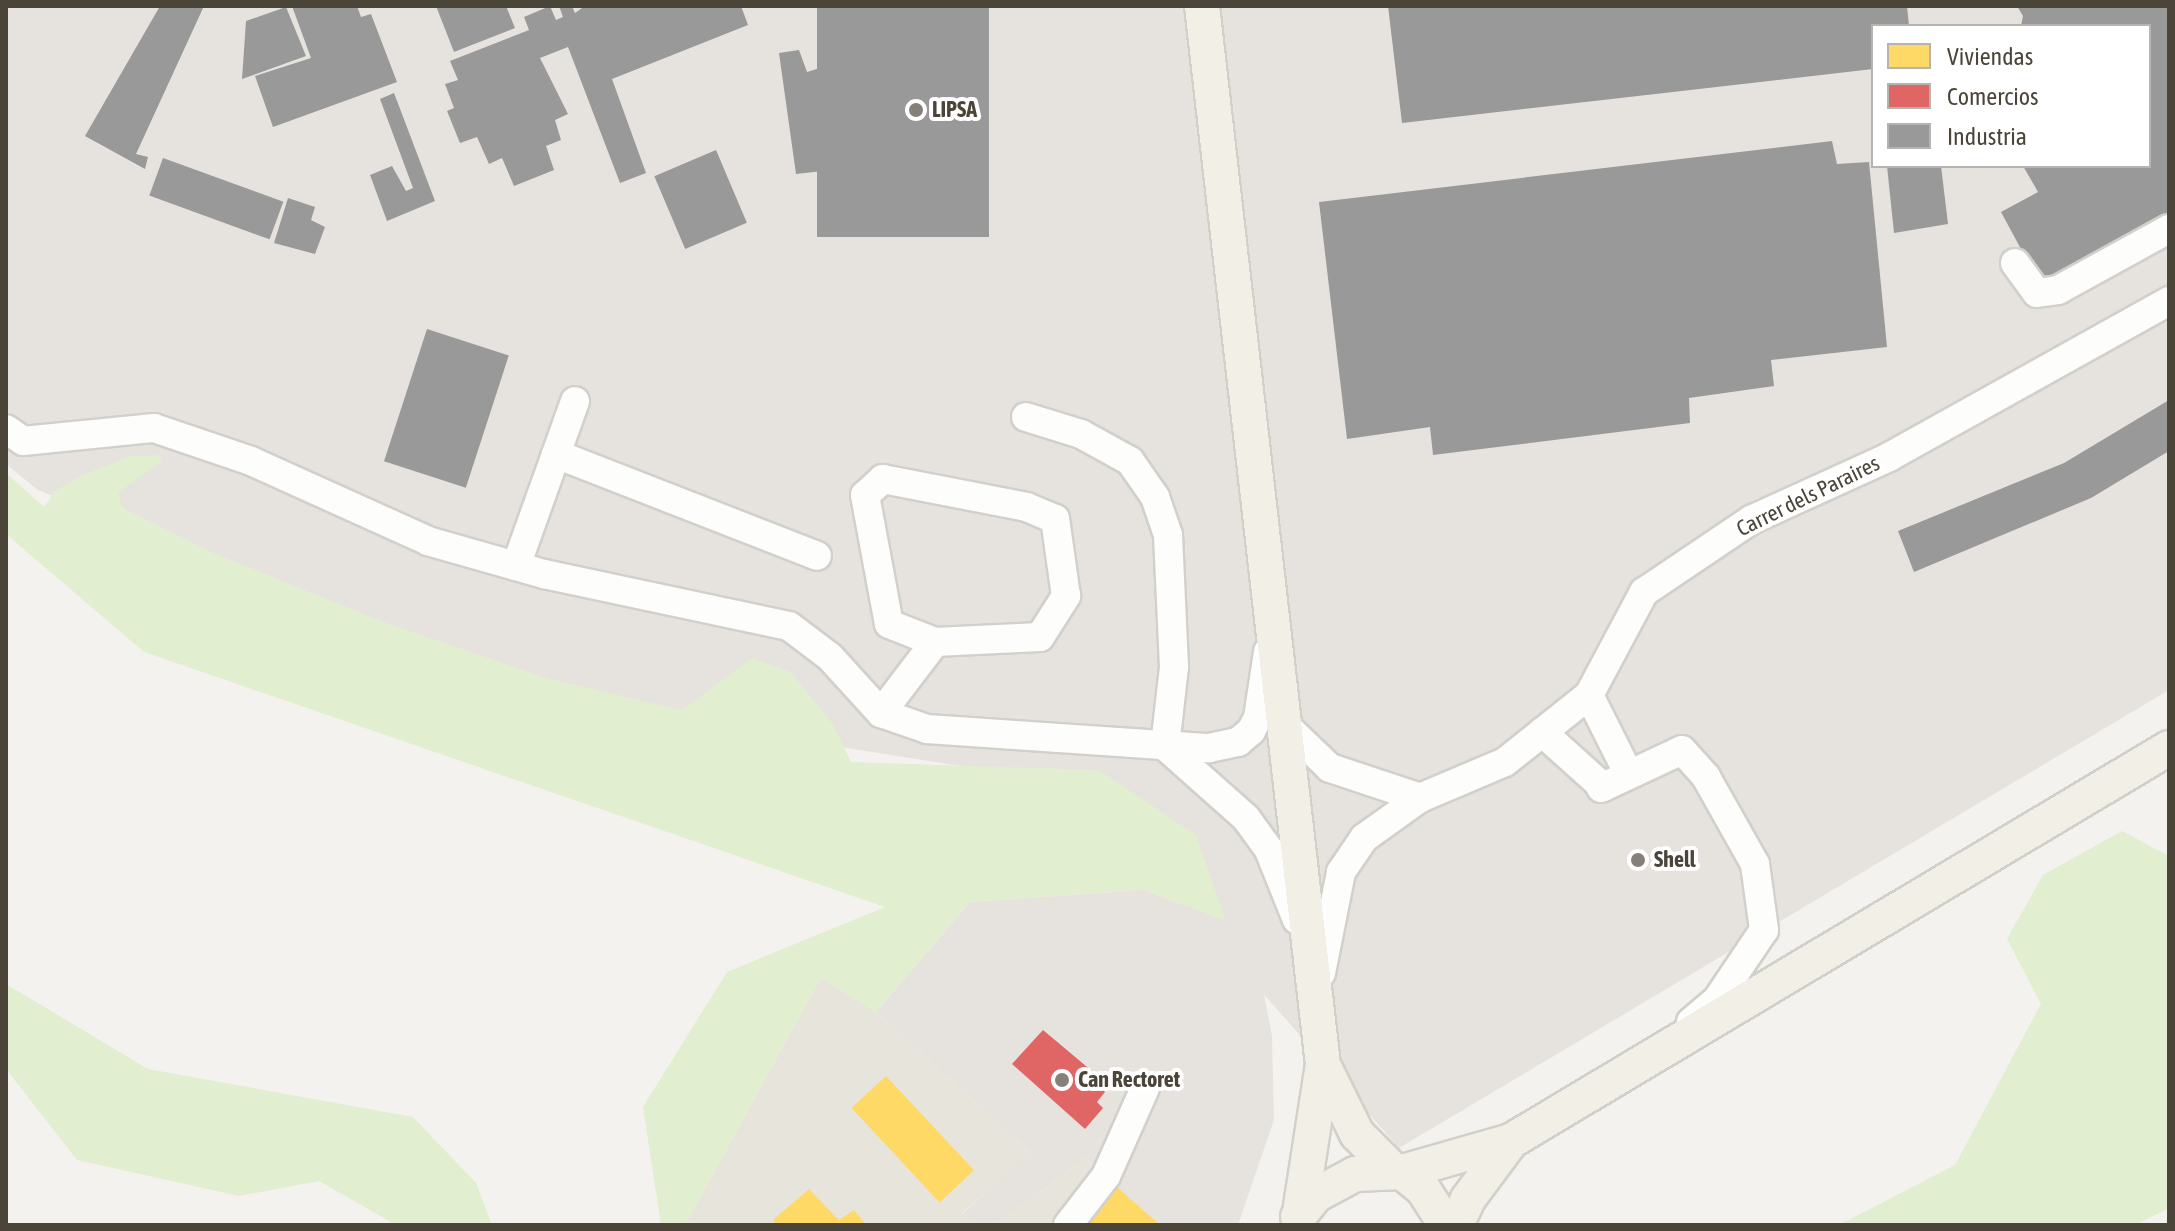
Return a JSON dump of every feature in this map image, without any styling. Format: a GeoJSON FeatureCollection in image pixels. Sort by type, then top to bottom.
{"type":"FeatureCollection","features":[{"type":"Feature","properties":{"kind":"main road"},"geometry":{"type":"LineString","coordinates":[[1202,6],[1323,1064],[1298,1219]]}},
{"type":"Feature","properties":{"kind":"main road"},"geometry":{"type":"LineString","coordinates":[[1298,1219],[1335,1182],[1398,1171],[1511,1141],[2169,748]]}},
{"type":"Feature","properties":{"kind":"main road"},"geometry":{"type":"LineString","coordinates":[[1323,1064],[1357,1134],[1423,1189],[1446,1225]]}},
{"type":"Feature","properties":{"kind":"main road"},"geometry":{"type":"LineString","coordinates":[[1456,1225],[1468,1199],[1511,1141]]}},
{"type":"Feature","properties":{"kind":"street"},"geometry":{"type":"LineString","coordinates":[[2015,263],[2037,293],[2058,290],[2169,229]]}},
{"type":"Feature","properties":{"kind":"street","name":"Carrer dels Paraires"},"geometry":{"type":"LineString","coordinates":[[1316,1016],[1326,929],[1341,872],[1364,838],[1420,798],[1505,762],[1589,695],[1644,592],[1751,520],[1889,457],[2169,301]]}},
{"type":"Feature","properties":{"kind":"street"},"geometry":{"type":"LineString","coordinates":[[516,566],[575,401]]}},
{"type":"Feature","properties":{"kind":"street"},"geometry":{"type":"LineString","coordinates":[[1026,417],[1081,434],[1130,461],[1155,497],[1168,535],[1173,652],[1165,746]]}},
{"type":"Feature","properties":{"kind":"street"},"geometry":{"type":"LineString","coordinates":[[6,429],[23,441],[154,428],[251,461],[428,541],[516,566],[789,626],[830,657],[881,713],[927,729],[1209,748],[1238,742],[1251,731],[1258,718],[1272,620]]}},
{"type":"Feature","properties":{"kind":"street"},"geometry":{"type":"LineString","coordinates":[[556,454],[817,556]]}},
{"type":"Feature","properties":{"kind":"street"},"geometry":{"type":"LineString","coordinates":[[883,479],[1027,507],[1055,519],[1066,596],[1040,637],[935,642],[889,624],[865,495],[883,479]]}},
{"type":"Feature","properties":{"kind":"street"},"geometry":{"type":"LineString","coordinates":[[881,713],[935,642]]}},
{"type":"Feature","properties":{"kind":"street"},"geometry":{"type":"LineString","coordinates":[[1589,695],[1628,773]]}},
{"type":"Feature","properties":{"kind":"street"},"geometry":{"type":"LineString","coordinates":[[1283,723],[1330,768],[1420,798]]}},
{"type":"Feature","properties":{"kind":"street"},"geometry":{"type":"LineString","coordinates":[[1542,732],[1602,787],[1682,750],[1706,777],[1755,864],[1764,930],[1717,1000],[1637,1065]]}},
{"type":"Feature","properties":{"kind":"street"},"geometry":{"type":"LineString","coordinates":[[1165,746],[1246,818],[1269,850],[1312,964]]}},
{"type":"Feature","properties":{"kind":"street"},"geometry":{"type":"LineString","coordinates":[[1068,1225],[1106,1176],[1145,1088]]}},
{"type":"Feature","properties":{"kind":"shaded area"},"geometry":{"type":"Polygon","coordinates":[[[6,6],[2169,6],[2169,690],[1399,1148],[1080,785],[564,703],[38,490],[6,464],[6,6]]]}},
{"type":"Feature","properties":{"kind":"shaded area"},"geometry":{"type":"Polygon","coordinates":[[[856,447],[1110,491],[1087,686],[946,675],[870,632],[856,447]]]}},
{"type":"Feature","properties":{"kind":"shaded area"},"geometry":{"type":"Polygon","coordinates":[[[1144,890],[1226,921],[1254,942],[1272,1036],[1274,1120],[1238,1225],[1160,1225],[1085,1158],[996,1225],[973,1225],[962,1214],[1031,1153],[876,1012],[970,902],[1144,890]]]}},
{"type":"Feature","properties":{"kind":"shaded area"},"geometry":{"type":"Polygon","coordinates":[[[821,977],[876,1012],[1032,1154],[962,1213],[973,1225],[685,1225],[821,977]]]}},
{"type":"Feature","properties":{"kind":"shaded area"},"geometry":{"type":"Polygon","coordinates":[[[1085,1158],[1162,1225],[996,1225],[1085,1158]]]}},
{"type":"Feature","properties":{"kind":"green space"},"geometry":{"type":"Polygon","coordinates":[[[161,455],[162,461],[118,493],[123,508],[214,553],[381,621],[547,678],[682,710],[752,658],[791,672],[834,726],[851,762],[1099,770],[1196,835],[1226,921],[1144,890],[970,902],[876,1012],[821,977],[685,1225],[661,1225],[643,1107],[727,972],[885,907],[144,652],[6,534],[6,473],[44,507],[55,491],[83,475],[131,456],[161,455]]]}},
{"type":"Feature","properties":{"kind":"green space"},"geometry":{"type":"Polygon","coordinates":[[[2122,831],[2169,856],[2169,1208],[2135,1225],[1839,1225],[1955,1165],[2041,1004],[2007,939],[2043,875],[2122,831]]]}},
{"type":"Feature","properties":{"kind":"green space"},"geometry":{"type":"Polygon","coordinates":[[[6,984],[148,1069],[413,1117],[476,1183],[492,1225],[396,1225],[319,1181],[239,1196],[77,1160],[6,1069],[6,984]]]}},
{"type":"Feature","properties":{"kind":"building: Viviendas"},"geometry":{"type":"Polygon","coordinates":[[[886,1076],[974,1170],[940,1202],[852,1108],[886,1076]]]}},
{"type":"Feature","properties":{"kind":"building: Viviendas"},"geometry":{"type":"Polygon","coordinates":[[[1117,1187],[1160,1225],[1084,1225],[1117,1187]]]}},
{"type":"Feature","properties":{"kind":"building: Viviendas"},"geometry":{"type":"Polygon","coordinates":[[[809,1189],[839,1220],[854,1210],[866,1225],[777,1225],[773,1220],[809,1189]]]}},
{"type":"Feature","properties":{"kind":"building: Comercios","name":"Can Rectoret"},"geometry":{"type":"Polygon","coordinates":[[[1043,1030],[1099,1077],[1096,1084],[1105,1092],[1097,1102],[1103,1108],[1085,1129],[1012,1064],[1043,1030]]]}},
{"type":"Feature","properties":{"kind":"building: Industria"},"geometry":{"type":"Polygon","coordinates":[[[160,6],[204,6],[136,154],[148,157],[145,169],[85,136],[160,6]]]}},
{"type":"Feature","properties":{"kind":"building: Industria"},"geometry":{"type":"Polygon","coordinates":[[[292,6],[357,6],[361,17],[371,14],[397,82],[273,127],[255,76],[311,58],[292,6]]]}},
{"type":"Feature","properties":{"kind":"building: Industria"},"geometry":{"type":"Polygon","coordinates":[[[436,6],[506,6],[515,28],[454,52],[436,6]]]}},
{"type":"Feature","properties":{"kind":"building: Industria"},"geometry":{"type":"Polygon","coordinates":[[[550,6],[556,20],[563,17],[559,6],[572,6],[575,13],[585,6],[741,6],[748,25],[612,79],[646,173],[620,183],[568,47],[540,58],[568,114],[555,120],[561,140],[546,146],[554,170],[514,186],[502,158],[489,164],[477,137],[460,143],[447,111],[454,108],[445,84],[458,80],[450,61],[529,30],[524,17],[550,6]]]}},
{"type":"Feature","properties":{"kind":"building: Industria","name":"LIPSA"},"geometry":{"type":"Polygon","coordinates":[[[817,6],[989,6],[989,237],[817,237],[817,6]]]}},
{"type":"Feature","properties":{"kind":"building: Industria"},"geometry":{"type":"Polygon","coordinates":[[[1388,6],[1907,6],[1909,24],[1871,24],[1871,69],[1402,123],[1388,6]]]}},
{"type":"Feature","properties":{"kind":"building: Industria"},"geometry":{"type":"Polygon","coordinates":[[[2017,6],[2169,6],[2169,218],[2042,288],[2001,212],[2038,192],[2024,168],[2151,168],[2151,24],[2021,24],[2023,16],[2017,6]]]}},
{"type":"Feature","properties":{"kind":"building: Industria"},"geometry":{"type":"Polygon","coordinates":[[[286,7],[306,56],[242,79],[246,21],[286,7]]]}},
{"type":"Feature","properties":{"kind":"building: Industria"},"geometry":{"type":"Polygon","coordinates":[[[799,50],[807,72],[820,68],[832,170],[796,174],[779,53],[799,50]]]}},
{"type":"Feature","properties":{"kind":"building: Industria"},"geometry":{"type":"Polygon","coordinates":[[[394,93],[435,201],[387,221],[370,175],[392,166],[406,191],[413,188],[380,99],[394,93]]]}},
{"type":"Feature","properties":{"kind":"building: Industria"},"geometry":{"type":"Polygon","coordinates":[[[1832,141],[1837,164],[1869,162],[1887,347],[1771,360],[1774,386],[1689,398],[1690,423],[1433,455],[1430,427],[1347,439],[1319,202],[1832,141]]]}},
{"type":"Feature","properties":{"kind":"building: Industria"},"geometry":{"type":"Polygon","coordinates":[[[716,150],[747,223],[685,249],[654,176],[716,150]]]}},
{"type":"Feature","properties":{"kind":"building: Industria"},"geometry":{"type":"Polygon","coordinates":[[[163,158],[283,202],[270,239],[149,196],[163,158]]]}},
{"type":"Feature","properties":{"kind":"building: Industria"},"geometry":{"type":"Polygon","coordinates":[[[1887,168],[1941,168],[1948,224],[1894,233],[1887,168]]]}},
{"type":"Feature","properties":{"kind":"building: Industria"},"geometry":{"type":"Polygon","coordinates":[[[288,198],[315,207],[311,220],[325,227],[315,254],[274,243],[288,198]]]}},
{"type":"Feature","properties":{"kind":"building: Industria"},"geometry":{"type":"Polygon","coordinates":[[[427,329],[509,356],[466,488],[384,461],[427,329]]]}},
{"type":"Feature","properties":{"kind":"building: Industria"},"geometry":{"type":"Polygon","coordinates":[[[2169,400],[2169,451],[2091,498],[1914,572],[1898,531],[2064,463],[2169,400]]]}},
{"type":"Feature","properties":{"kind":"place","name":"LIPSA"},"geometry":{"type":"Point","coordinates":[916,110]}},
{"type":"Feature","properties":{"kind":"place","name":"Shell"},"geometry":{"type":"Point","coordinates":[1638,860]}},
{"type":"Feature","properties":{"kind":"place","name":"Can Rectoret"},"geometry":{"type":"Point","coordinates":[1062,1080]}}]}
